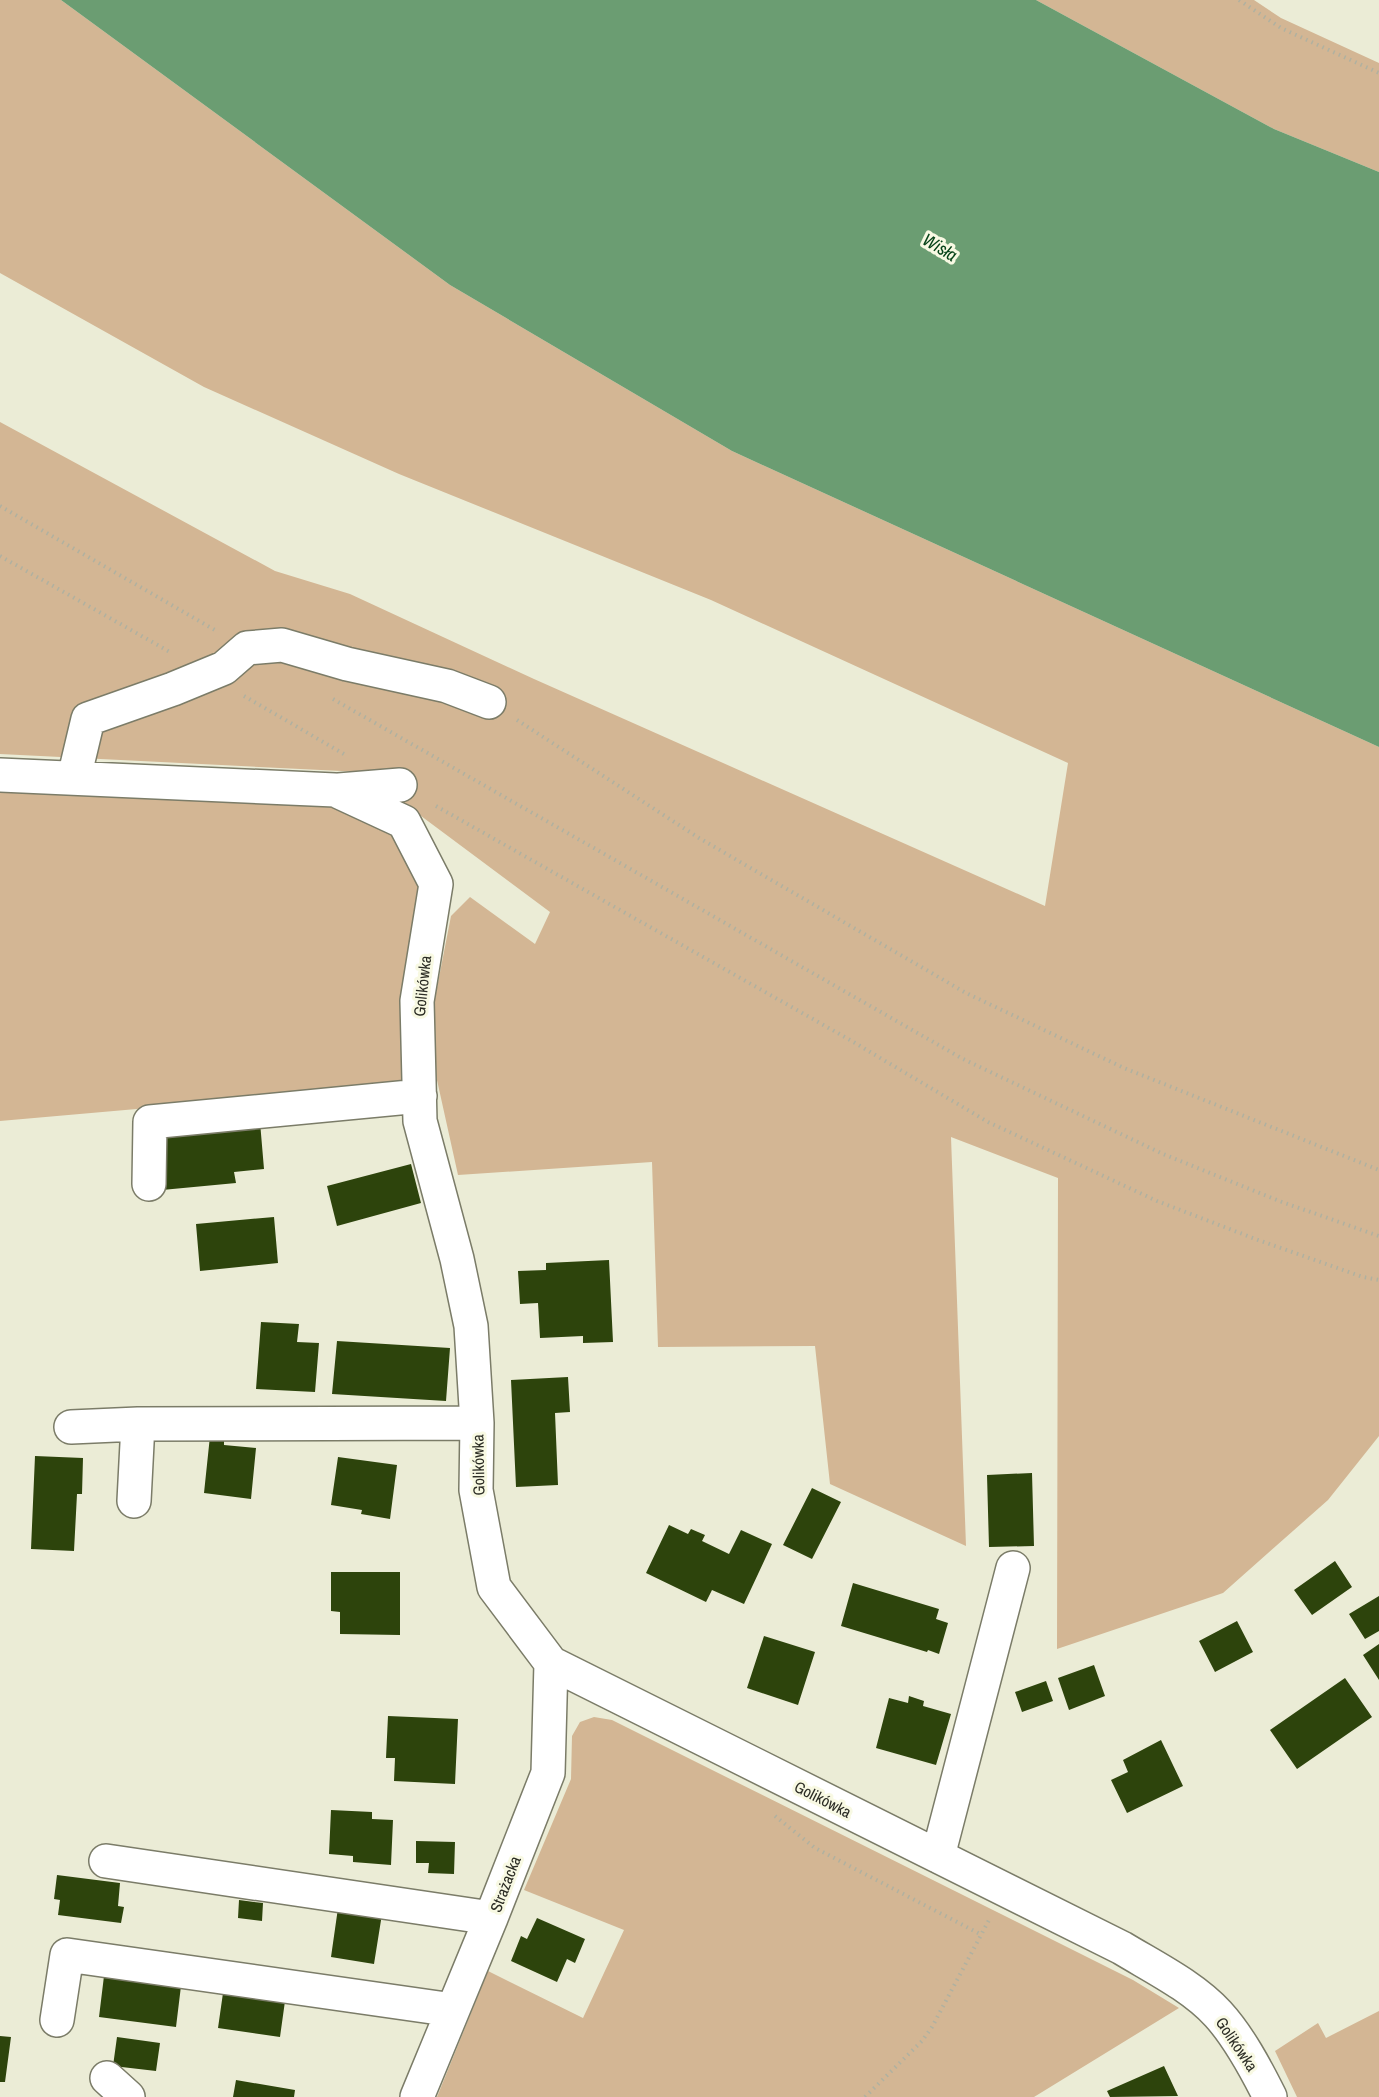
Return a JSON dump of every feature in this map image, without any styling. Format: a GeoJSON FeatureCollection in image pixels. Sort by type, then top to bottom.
{"type":"FeatureCollection","features":[{"type":"Feature","properties":{"kind":"street"},"geometry":{"type":"LineString","coordinates":[[74,778],[88,719],[224,668],[247,648],[282,645],[347,664],[447,686],[489,702]]}},
{"type":"Feature","properties":{"kind":"street","name":"Golikówka"},"geometry":{"type":"LineString","coordinates":[[0,775],[335,790],[404,822],[436,884],[417,1000],[420,1120],[457,1259],[471,1326],[477,1423],[476,1490],[494,1587],[551,1663],[1122,1948],[1180,1983],[1217,2014],[1231,2031],[1270,2097]]}},
{"type":"Feature","properties":{"kind":"street"},"geometry":{"type":"LineString","coordinates":[[335,790],[400,785]]}},
{"type":"Feature","properties":{"kind":"street"},"geometry":{"type":"LineString","coordinates":[[149,1184],[150,1122],[420,1096]]}},
{"type":"Feature","properties":{"kind":"street"},"geometry":{"type":"LineString","coordinates":[[71,1427],[138,1424],[477,1423]]}},
{"type":"Feature","properties":{"kind":"street"},"geometry":{"type":"LineString","coordinates":[[134,1501],[138,1424]]}},
{"type":"Feature","properties":{"kind":"street"},"geometry":{"type":"LineString","coordinates":[[938,1856],[1013,1568]]}},
{"type":"Feature","properties":{"kind":"street","name":"Strażacka"},"geometry":{"type":"LineString","coordinates":[[417,2097],[492,1918],[548,1773],[551,1663]]}},
{"type":"Feature","properties":{"kind":"street"},"geometry":{"type":"LineString","coordinates":[[105,1861],[492,1918]]}},
{"type":"Feature","properties":{"kind":"street"},"geometry":{"type":"LineString","coordinates":[[57,2020],[67,1955],[453,2010]]}},
{"type":"Feature","properties":{"kind":"path"},"geometry":{"type":"LineString","coordinates":[[1239,0],[1281,28],[1379,74]]}},
{"type":"Feature","properties":{"kind":"path"},"geometry":{"type":"LineString","coordinates":[[0,506],[247,648]]}},
{"type":"Feature","properties":{"kind":"path"},"geometry":{"type":"LineString","coordinates":[[0,556],[128,627],[346,755]]}},
{"type":"Feature","properties":{"kind":"path"},"geometry":{"type":"LineString","coordinates":[[330,697],[963,1059],[1163,1154],[1282,1202],[1379,1236]]}},
{"type":"Feature","properties":{"kind":"path"},"geometry":{"type":"LineString","coordinates":[[489,702],[699,838],[966,993],[1124,1068],[1379,1170]]}},
{"type":"Feature","properties":{"kind":"path"},"geometry":{"type":"LineString","coordinates":[[400,785],[850,1040],[988,1122],[1157,1201],[1258,1240],[1363,1277],[1379,1280]]}},
{"type":"Feature","properties":{"kind":"path"},"geometry":{"type":"LineString","coordinates":[[772,1814],[814,1848],[981,1935],[932,2027],[922,2041],[865,2097]]}},
{"type":"Feature","properties":{"kind":"shaded area"},"geometry":{"type":"Polygon","coordinates":[[[0,0],[61,0],[450,285],[732,451],[1379,747],[1379,1436],[1328,1500],[1223,1593],[1057,1649],[1058,1178],[951,1137],[966,1546],[830,1484],[815,1346],[658,1347],[652,1162],[458,1175],[435,1071],[435,998],[451,916],[470,897],[535,944],[550,912],[362,772],[0,754],[0,422],[275,571],[350,594],[534,679],[1045,906],[1068,763],[711,600],[399,474],[204,387],[0,273],[0,0]]]}},
{"type":"Feature","properties":{"kind":"shaded area"},"geometry":{"type":"Polygon","coordinates":[[[1036,0],[1254,0],[1281,18],[1379,63],[1379,172],[1274,129],[1036,0]]]}},
{"type":"Feature","properties":{"kind":"shaded area"},"geometry":{"type":"Polygon","coordinates":[[[0,788],[312,803],[352,811],[389,831],[412,857],[419,883],[409,981],[411,1085],[0,1121],[0,788]]]}},
{"type":"Feature","properties":{"kind":"shaded area"},"geometry":{"type":"Polygon","coordinates":[[[594,1717],[612,1720],[1133,1980],[1179,2008],[1034,2097],[437,2097],[488,1971],[583,2018],[624,1930],[524,1890],[571,1779],[572,1736],[580,1722],[594,1717]]]}},
{"type":"Feature","properties":{"kind":"shaded area"},"geometry":{"type":"Polygon","coordinates":[[[1379,2011],[1379,2097],[1297,2097],[1275,2051],[1318,2023],[1326,2038],[1379,2011]]]}},
{"type":"Feature","properties":{"kind":"water","name":"Wisła"},"geometry":{"type":"Polygon","coordinates":[[[61,0],[1036,0],[1274,129],[1379,172],[1379,747],[732,451],[450,285],[61,0]]]}},
{"type":"Feature","properties":{"kind":"building"},"geometry":{"type":"Polygon","coordinates":[[[260,1122],[264,1169],[234,1172],[236,1183],[162,1190],[156,1133],[260,1122]]]}},
{"type":"Feature","properties":{"kind":"building"},"geometry":{"type":"Polygon","coordinates":[[[411,1164],[421,1203],[337,1226],[327,1186],[411,1164]]]}},
{"type":"Feature","properties":{"kind":"building"},"geometry":{"type":"Polygon","coordinates":[[[274,1217],[278,1263],[200,1271],[196,1224],[274,1217]]]}},
{"type":"Feature","properties":{"kind":"building"},"geometry":{"type":"Polygon","coordinates":[[[609,1260],[613,1342],[583,1343],[583,1336],[540,1338],[538,1303],[520,1304],[518,1271],[546,1270],[546,1263],[609,1260]]]}},
{"type":"Feature","properties":{"kind":"building"},"geometry":{"type":"Polygon","coordinates":[[[261,1322],[299,1324],[297,1342],[319,1343],[315,1392],[256,1389],[261,1322]]]}},
{"type":"Feature","properties":{"kind":"building"},"geometry":{"type":"Polygon","coordinates":[[[337,1341],[450,1348],[446,1401],[332,1394],[337,1341]]]}},
{"type":"Feature","properties":{"kind":"building"},"geometry":{"type":"Polygon","coordinates":[[[568,1377],[570,1412],[555,1413],[558,1485],[516,1487],[511,1380],[568,1377]]]}},
{"type":"Feature","properties":{"kind":"building"},"geometry":{"type":"Polygon","coordinates":[[[210,1436],[224,1437],[224,1445],[256,1448],[251,1499],[204,1493],[210,1436]]]}},
{"type":"Feature","properties":{"kind":"building"},"geometry":{"type":"Polygon","coordinates":[[[35,1456],[83,1458],[82,1494],[77,1494],[74,1551],[31,1549],[35,1456]]]}},
{"type":"Feature","properties":{"kind":"building"},"geometry":{"type":"Polygon","coordinates":[[[338,1457],[397,1465],[390,1519],[361,1514],[362,1510],[331,1505],[338,1457]]]}},
{"type":"Feature","properties":{"kind":"building"},"geometry":{"type":"Polygon","coordinates":[[[1032,1473],[1034,1546],[989,1547],[987,1475],[1032,1473]]]}},
{"type":"Feature","properties":{"kind":"building"},"geometry":{"type":"Polygon","coordinates":[[[812,1488],[841,1502],[812,1559],[783,1545],[812,1488]]]}},
{"type":"Feature","properties":{"kind":"building"},"geometry":{"type":"Polygon","coordinates":[[[669,1525],[688,1534],[691,1529],[705,1535],[702,1541],[729,1554],[741,1530],[772,1544],[744,1604],[712,1590],[706,1602],[646,1573],[669,1525]]]}},
{"type":"Feature","properties":{"kind":"building"},"geometry":{"type":"Polygon","coordinates":[[[1335,1561],[1352,1587],[1312,1615],[1294,1590],[1335,1561]]]}},
{"type":"Feature","properties":{"kind":"building"},"geometry":{"type":"Polygon","coordinates":[[[331,1572],[400,1572],[400,1635],[340,1634],[340,1612],[331,1611],[331,1572]]]}},
{"type":"Feature","properties":{"kind":"building"},"geometry":{"type":"Polygon","coordinates":[[[853,1583],[939,1609],[936,1619],[948,1623],[939,1654],[841,1626],[853,1583]]]}},
{"type":"Feature","properties":{"kind":"building"},"geometry":{"type":"Polygon","coordinates":[[[1379,1596],[1379,1631],[1365,1639],[1349,1614],[1379,1596]]]}},
{"type":"Feature","properties":{"kind":"building"},"geometry":{"type":"Polygon","coordinates":[[[1237,1621],[1253,1652],[1215,1672],[1199,1641],[1237,1621]]]}},
{"type":"Feature","properties":{"kind":"building"},"geometry":{"type":"Polygon","coordinates":[[[764,1636],[815,1652],[798,1705],[747,1688],[764,1636]]]}},
{"type":"Feature","properties":{"kind":"building"},"geometry":{"type":"Polygon","coordinates":[[[1379,1644],[1379,1680],[1363,1655],[1379,1644]]]}},
{"type":"Feature","properties":{"kind":"building"},"geometry":{"type":"Polygon","coordinates":[[[1094,1665],[1105,1696],[1069,1710],[1058,1678],[1094,1665]]]}},
{"type":"Feature","properties":{"kind":"building"},"geometry":{"type":"Polygon","coordinates":[[[1345,1678],[1372,1717],[1297,1769],[1270,1730],[1345,1678]]]}},
{"type":"Feature","properties":{"kind":"building"},"geometry":{"type":"Polygon","coordinates":[[[1046,1681],[1053,1701],[1022,1712],[1015,1692],[1046,1681]]]}},
{"type":"Feature","properties":{"kind":"building"},"geometry":{"type":"Polygon","coordinates":[[[909,1696],[924,1701],[923,1706],[951,1714],[936,1765],[876,1748],[889,1698],[908,1703],[909,1696]]]}},
{"type":"Feature","properties":{"kind":"building"},"geometry":{"type":"Polygon","coordinates":[[[388,1716],[458,1719],[455,1784],[394,1781],[395,1758],[386,1758],[388,1716]]]}},
{"type":"Feature","properties":{"kind":"building"},"geometry":{"type":"Polygon","coordinates":[[[1161,1740],[1183,1786],[1127,1813],[1111,1780],[1128,1772],[1123,1760],[1161,1740]]]}},
{"type":"Feature","properties":{"kind":"building"},"geometry":{"type":"Polygon","coordinates":[[[331,1810],[372,1812],[372,1819],[393,1820],[391,1865],[353,1862],[353,1856],[329,1854],[331,1810]]]}},
{"type":"Feature","properties":{"kind":"building"},"geometry":{"type":"Polygon","coordinates":[[[416,1841],[455,1842],[454,1874],[428,1873],[429,1863],[416,1863],[416,1841]]]}},
{"type":"Feature","properties":{"kind":"building"},"geometry":{"type":"Polygon","coordinates":[[[57,1875],[120,1883],[118,1906],[124,1907],[121,1923],[58,1915],[60,1900],[54,1899],[57,1875]]]}},
{"type":"Feature","properties":{"kind":"building"},"geometry":{"type":"Polygon","coordinates":[[[239,1900],[263,1903],[262,1921],[238,1918],[239,1900]]]}},
{"type":"Feature","properties":{"kind":"building"},"geometry":{"type":"Polygon","coordinates":[[[338,1908],[382,1914],[374,1964],[331,1957],[338,1908]]]}},
{"type":"Feature","properties":{"kind":"building"},"geometry":{"type":"Polygon","coordinates":[[[537,1918],[585,1939],[575,1963],[567,1959],[557,1982],[511,1961],[521,1936],[527,1939],[537,1918]]]}},
{"type":"Feature","properties":{"kind":"building"},"geometry":{"type":"Polygon","coordinates":[[[104,1976],[181,1986],[176,2027],[99,2017],[104,1976]]]}},
{"type":"Feature","properties":{"kind":"building"},"geometry":{"type":"Polygon","coordinates":[[[224,1986],[286,1994],[280,2037],[218,2028],[224,1986]]]}},
{"type":"Feature","properties":{"kind":"building"},"geometry":{"type":"Polygon","coordinates":[[[0,2036],[11,2037],[5,2082],[0,2082],[0,2036]]]}},
{"type":"Feature","properties":{"kind":"building"},"geometry":{"type":"Polygon","coordinates":[[[117,2037],[160,2043],[156,2071],[113,2066],[117,2037]]]}},
{"type":"Feature","properties":{"kind":"building"},"geometry":{"type":"Polygon","coordinates":[[[1164,2066],[1178,2096],[1110,2097],[1107,2091],[1164,2066]]]}},
{"type":"Feature","properties":{"kind":"building"},"geometry":{"type":"Polygon","coordinates":[[[236,2080],[295,2090],[294,2097],[233,2097],[236,2080]]]}}]}
